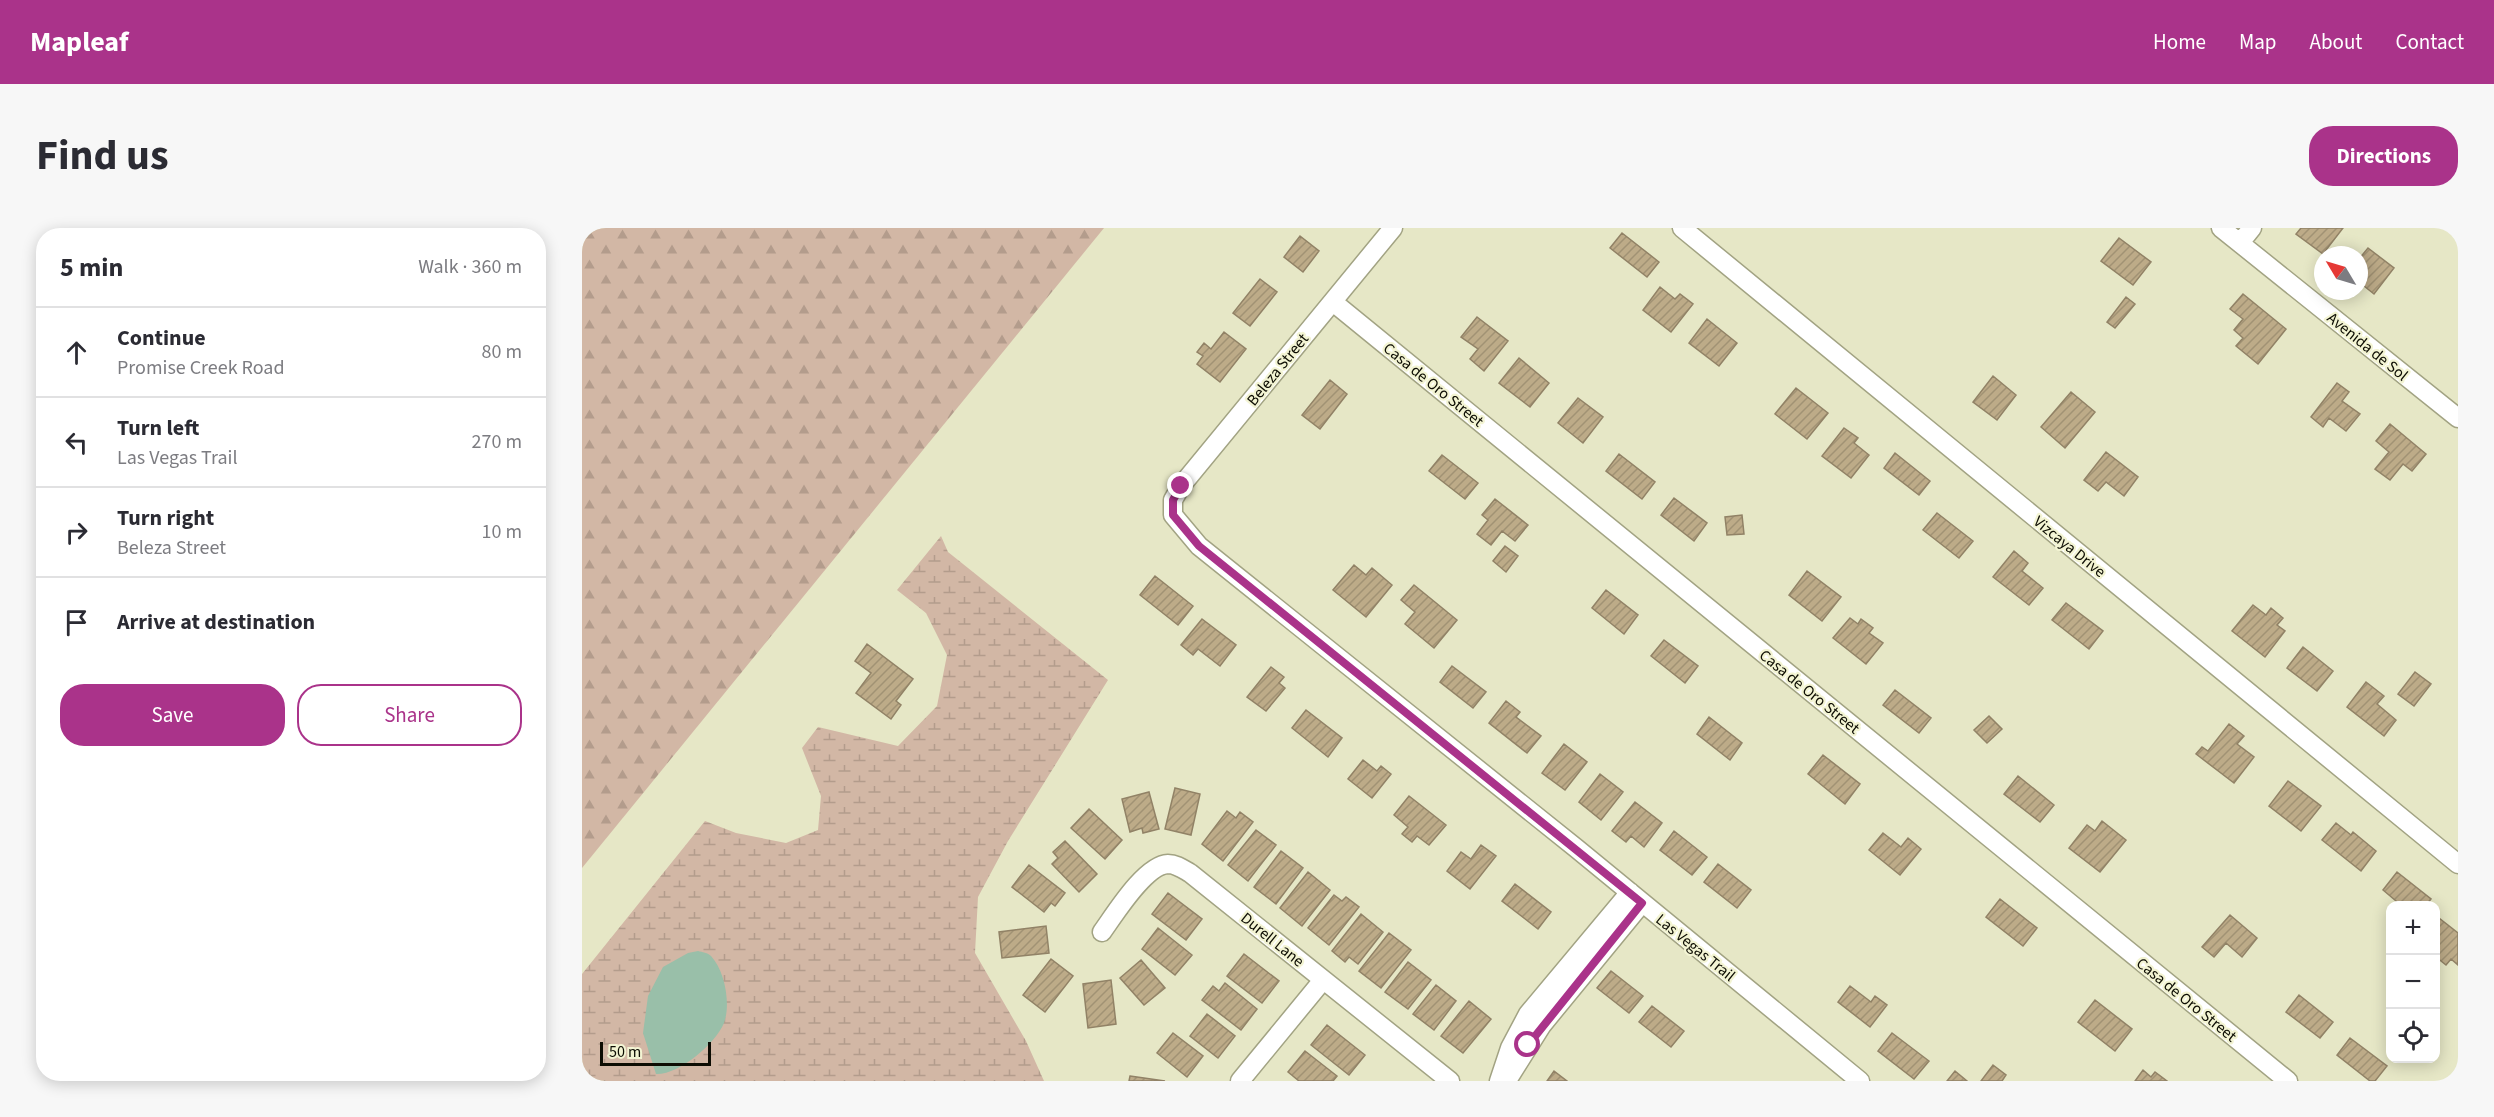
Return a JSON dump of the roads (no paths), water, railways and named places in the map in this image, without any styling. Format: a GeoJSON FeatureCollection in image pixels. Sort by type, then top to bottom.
{"type":"FeatureCollection","features":[{"type":"Feature","properties":{"kind":"street","name":"Beleza Street"},"geometry":{"type":"LineString","coordinates":[[1173,515],[1173,500],[1181,486],[1393,228]]}},
{"type":"Feature","properties":{"kind":"street","name":"Vizcaya Drive"},"geometry":{"type":"LineString","coordinates":[[1682,228],[2458,864]]}},
{"type":"Feature","properties":{"kind":"street","name":"Avenida de Sol"},"geometry":{"type":"LineString","coordinates":[[2221,228],[2458,418]]}},
{"type":"Feature","properties":{"kind":"street"},"geometry":{"type":"LineString","coordinates":[[2240,243],[2252,228]]}},
{"type":"Feature","properties":{"kind":"street","name":"Casa de Oro Street"},"geometry":{"type":"LineString","coordinates":[[1333,302],[2288,1081]]}},
{"type":"Feature","properties":{"kind":"street","name":"Las Vegas Trail"},"geometry":{"type":"LineString","coordinates":[[1173,515],[1199,546],[1860,1081]]}},
{"type":"Feature","properties":{"kind":"street","name":"Durell Lane"},"geometry":{"type":"LineString","coordinates":[[1102,932],[1145,876],[1165,864],[1175,865],[1190,873],[1450,1081]]}},
{"type":"Feature","properties":{"kind":"street"},"geometry":{"type":"LineString","coordinates":[[1499,1081],[1510,1048],[1528,1014],[1636,898]]}},
{"type":"Feature","properties":{"kind":"street"},"geometry":{"type":"LineString","coordinates":[[1507,1081],[1542,1025],[1636,898]]}},
{"type":"Feature","properties":{"kind":"street"},"geometry":{"type":"LineString","coordinates":[[1240,1081],[1323,980]]}}]}
